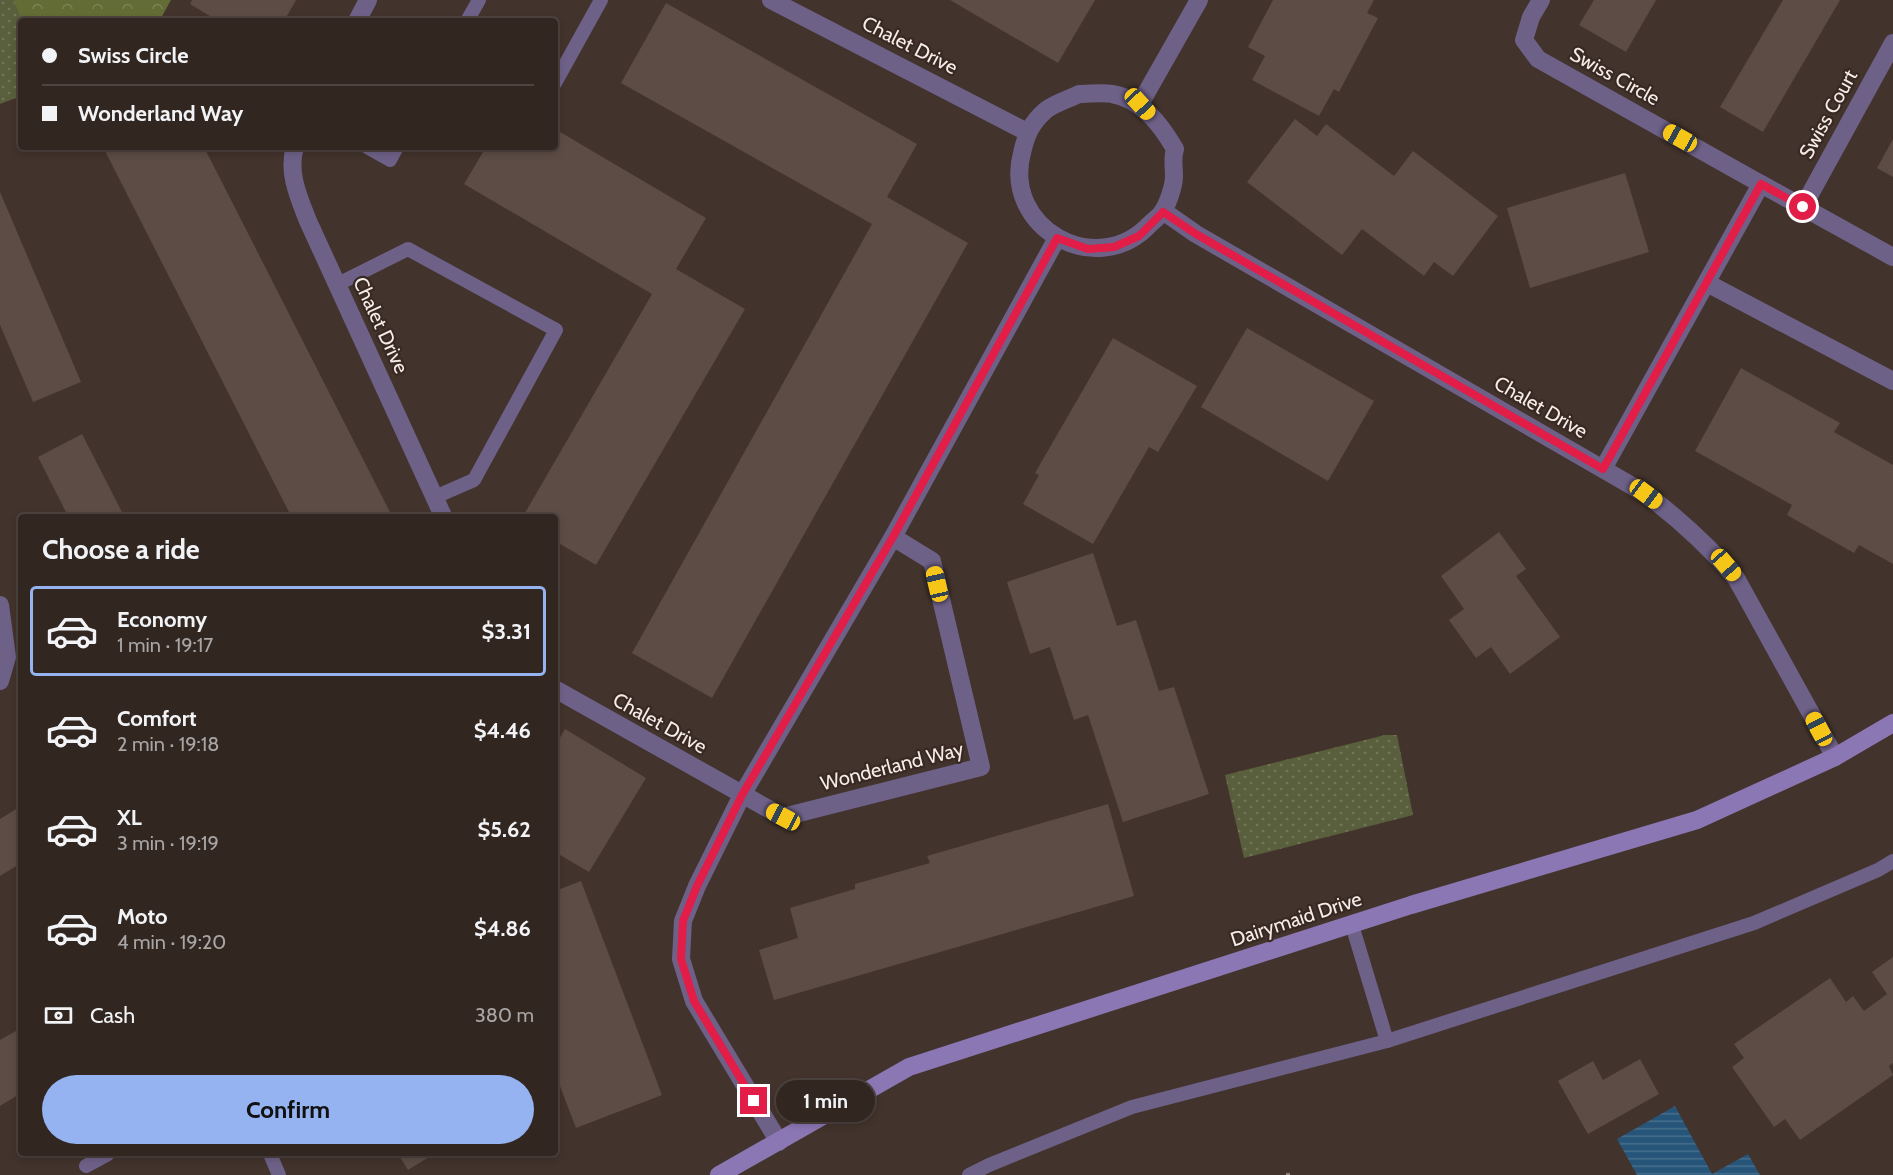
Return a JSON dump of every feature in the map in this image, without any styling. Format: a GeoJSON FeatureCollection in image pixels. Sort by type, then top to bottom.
{"type":"FeatureCollection","features":[{"type":"Feature","properties":{"kind":"street"},"geometry":{"type":"LineString","coordinates":[[359,18],[368,0]]}},
{"type":"Feature","properties":{"kind":"street","name":"Chalet Drive"},"geometry":{"type":"LineString","coordinates":[[771,0],[1027,132]]}},
{"type":"Feature","properties":{"kind":"street"},"geometry":{"type":"LineString","coordinates":[[1140,104],[1199,0]]}},
{"type":"Feature","properties":{"kind":"street","name":"Swiss Circle"},"geometry":{"type":"LineString","coordinates":[[1541,0],[1531,17],[1524,40],[1538,59],[1893,257]]}},
{"type":"Feature","properties":{"kind":"street","name":"Swiss Court"},"geometry":{"type":"LineString","coordinates":[[1803,207],[1893,43]]}},
{"type":"Feature","properties":{"kind":"street"},"geometry":{"type":"LineString","coordinates":[[1079,94],[1113,94],[1140,104],[1164,131],[1175,149],[1173,154],[1174,179],[1163,212],[1139,236],[1114,247],[1088,249],[1057,238],[1034,218],[1019,186],[1018,166],[1027,132],[1047,110],[1079,94]]}},
{"type":"Feature","properties":{"kind":"street","name":"Chalet Drive"},"geometry":{"type":"LineString","coordinates":[[294,150],[292,154],[295,188],[442,514]]}},
{"type":"Feature","properties":{"kind":"street"},"geometry":{"type":"LineString","coordinates":[[1603,469],[1761,184]]}},
{"type":"Feature","properties":{"kind":"street","name":"Chalet Drive"},"geometry":{"type":"LineString","coordinates":[[1163,212],[1207,240],[1646,494],[1685,524],[1715,553],[1736,578],[1835,757]]}},
{"type":"Feature","properties":{"kind":"street"},"geometry":{"type":"LineString","coordinates":[[779,1142],[694,1001],[681,959],[683,921],[697,886],[742,795],[893,537],[1057,238]]}},
{"type":"Feature","properties":{"kind":"street"},"geometry":{"type":"LineString","coordinates":[[1707,283],[1893,381]]}},
{"type":"Feature","properties":{"kind":"street","name":"Wonderland Way"},"geometry":{"type":"LineString","coordinates":[[742,795],[783,817],[981,767],[932,561],[893,537]]}},
{"type":"Feature","properties":{"kind":"street"},"geometry":{"type":"LineString","coordinates":[[0,605],[7,657],[0,681]]}},
{"type":"Feature","properties":{"kind":"street","name":"Chalet Drive"},"geometry":{"type":"LineString","coordinates":[[558,691],[742,795]]}},
{"type":"Feature","properties":{"kind":"street","name":"Dairymaid Drive"},"geometry":{"type":"LineString","coordinates":[[719,1175],[909,1067],[1352,925],[1697,820],[1835,757],[1893,723]]}},
{"type":"Feature","properties":{"kind":"lane"},"geometry":{"type":"LineString","coordinates":[[469,18],[479,0]]}},
{"type":"Feature","properties":{"kind":"lane"},"geometry":{"type":"LineString","coordinates":[[558,78],[601,0]]}},
{"type":"Feature","properties":{"kind":"lane"},"geometry":{"type":"LineString","coordinates":[[372,150],[390,160],[395,150]]}},
{"type":"Feature","properties":{"kind":"lane"},"geometry":{"type":"LineString","coordinates":[[338,284],[408,249],[556,330],[474,480],[435,497]]}},
{"type":"Feature","properties":{"kind":"lane"},"geometry":{"type":"LineString","coordinates":[[969,1175],[1132,1107],[1387,1041],[1754,923],[1878,870],[1893,861]]}},
{"type":"Feature","properties":{"kind":"lane"},"geometry":{"type":"LineString","coordinates":[[1352,925],[1387,1041]]}},
{"type":"Feature","properties":{"kind":"lane"},"geometry":{"type":"LineString","coordinates":[[86,1166],[104,1156]]}},
{"type":"Feature","properties":{"kind":"lane"},"geometry":{"type":"LineString","coordinates":[[271,1156],[279,1175]]}},
{"type":"Feature","properties":{"kind":"green space"},"geometry":{"type":"Polygon","coordinates":[[[0,0],[171,0],[161,18],[18,18],[0,0]]]}},
{"type":"Feature","properties":{"kind":"green space"},"geometry":{"type":"Polygon","coordinates":[[[0,0],[14,0],[21,18],[18,18],[18,97],[0,104],[0,0]]]}},
{"type":"Feature","properties":{"kind":"green space"},"geometry":{"type":"Polygon","coordinates":[[[1385,735],[1397,735],[1413,815],[1244,858],[1225,775],[1385,735]]]}},
{"type":"Feature","properties":{"kind":"water"},"geometry":{"type":"Polygon","coordinates":[[[1675,1106],[1712,1174],[1748,1154],[1760,1175],[1637,1175],[1617,1139],[1675,1106]]]}},
{"type":"Feature","properties":{"kind":"building"},"geometry":{"type":"Polygon","coordinates":[[[192,0],[296,0],[286,18],[213,18],[190,4],[192,0]]]}},
{"type":"Feature","properties":{"kind":"building"},"geometry":{"type":"Polygon","coordinates":[[[950,0],[1095,0],[1058,63],[950,0]]]}},
{"type":"Feature","properties":{"kind":"building"},"geometry":{"type":"Polygon","coordinates":[[[1273,0],[1374,0],[1367,13],[1378,18],[1339,92],[1334,89],[1319,116],[1252,80],[1265,56],[1248,47],[1273,0]]]}},
{"type":"Feature","properties":{"kind":"building"},"geometry":{"type":"Polygon","coordinates":[[[1594,0],[1656,0],[1626,52],[1579,25],[1594,0]]]}},
{"type":"Feature","properties":{"kind":"building"},"geometry":{"type":"Polygon","coordinates":[[[1783,0],[1840,0],[1763,132],[1720,107],[1783,0]]]}},
{"type":"Feature","properties":{"kind":"building"},"geometry":{"type":"Polygon","coordinates":[[[666,3],[917,144],[887,197],[968,243],[712,698],[632,653],[872,224],[621,83],[666,3]]]}},
{"type":"Feature","properties":{"kind":"building"},"geometry":{"type":"Polygon","coordinates":[[[1295,119],[1317,136],[1326,124],[1394,176],[1413,151],[1498,216],[1453,276],[1434,262],[1424,276],[1362,229],[1342,255],[1247,182],[1295,119]]]}},
{"type":"Feature","properties":{"kind":"building"},"geometry":{"type":"Polygon","coordinates":[[[558,131],[706,218],[676,269],[745,309],[596,565],[558,543],[558,514],[524,514],[652,294],[464,184],[484,150],[558,150],[558,131]]]}},
{"type":"Feature","properties":{"kind":"building"},"geometry":{"type":"Polygon","coordinates":[[[1893,139],[1893,177],[1877,168],[1893,139]]]}},
{"type":"Feature","properties":{"kind":"building"},"geometry":{"type":"Polygon","coordinates":[[[105,150],[206,150],[391,514],[290,514],[105,150]]]}},
{"type":"Feature","properties":{"kind":"building"},"geometry":{"type":"Polygon","coordinates":[[[1625,173],[1649,252],[1530,288],[1507,208],[1625,173]]]}},
{"type":"Feature","properties":{"kind":"building"},"geometry":{"type":"Polygon","coordinates":[[[0,192],[81,382],[33,402],[0,325],[0,192]]]}},
{"type":"Feature","properties":{"kind":"building"},"geometry":{"type":"Polygon","coordinates":[[[1247,328],[1374,401],[1328,481],[1201,407],[1247,328]]]}},
{"type":"Feature","properties":{"kind":"building"},"geometry":{"type":"Polygon","coordinates":[[[1113,338],[1197,386],[1158,452],[1149,447],[1093,544],[1023,504],[1039,475],[1035,473],[1113,338]]]}},
{"type":"Feature","properties":{"kind":"building"},"geometry":{"type":"Polygon","coordinates":[[[1741,368],[1840,423],[1834,432],[1893,465],[1893,564],[1859,545],[1854,553],[1787,515],[1792,505],[1695,451],[1741,368]]]}},
{"type":"Feature","properties":{"kind":"building"},"geometry":{"type":"Polygon","coordinates":[[[82,434],[123,514],[67,514],[38,457],[82,434]]]}},
{"type":"Feature","properties":{"kind":"building"},"geometry":{"type":"Polygon","coordinates":[[[1499,532],[1526,569],[1516,576],[1560,637],[1510,674],[1491,647],[1476,658],[1449,620],[1464,609],[1441,576],[1499,532]]]}},
{"type":"Feature","properties":{"kind":"building"},"geometry":{"type":"Polygon","coordinates":[[[1093,553],[1117,626],[1136,620],[1159,691],[1174,687],[1209,794],[1123,822],[1088,715],[1074,720],[1050,647],[1030,654],[1007,582],[1093,553]]]}},
{"type":"Feature","properties":{"kind":"building"},"geometry":{"type":"Polygon","coordinates":[[[565,729],[646,778],[589,872],[558,854],[558,741],[565,729]]]}},
{"type":"Feature","properties":{"kind":"building"},"geometry":{"type":"Polygon","coordinates":[[[1108,804],[1134,896],[774,1000],[759,950],[798,938],[790,908],[855,889],[855,884],[930,863],[927,856],[1108,804]]]}},
{"type":"Feature","properties":{"kind":"building"},"geometry":{"type":"Polygon","coordinates":[[[18,808],[18,865],[0,876],[0,819],[18,808]]]}},
{"type":"Feature","properties":{"kind":"building"},"geometry":{"type":"Polygon","coordinates":[[[581,881],[662,1095],[576,1128],[558,1081],[558,890],[581,881]]]}},
{"type":"Feature","properties":{"kind":"building"},"geometry":{"type":"Polygon","coordinates":[[[1893,957],[1893,1063],[1889,1066],[1893,1075],[1800,1140],[1785,1119],[1774,1127],[1732,1067],[1744,1058],[1734,1044],[1830,978],[1846,1002],[1853,996],[1864,1011],[1887,994],[1872,972],[1893,957]]]}},
{"type":"Feature","properties":{"kind":"building"},"geometry":{"type":"Polygon","coordinates":[[[18,1030],[18,1095],[0,1106],[0,1040],[18,1030]]]}},
{"type":"Feature","properties":{"kind":"building"},"geometry":{"type":"Polygon","coordinates":[[[1640,1059],[1659,1094],[1588,1134],[1558,1081],[1593,1061],[1603,1080],[1640,1059]]]}},
{"type":"Feature","properties":{"kind":"building"},"geometry":{"type":"Polygon","coordinates":[[[399,1156],[431,1156],[408,1170],[399,1156]]]}},
{"type":"Feature","properties":{"kind":"route"},"geometry":{"type":"LineString","coordinates":[[754,1101],[694,1001],[681,959],[683,921],[697,886],[742,795],[893,537],[1057,238],[1088,249],[1114,247],[1139,236],[1163,212],[1196,234],[1603,469],[1761,184],[1803,207]]}}]}
